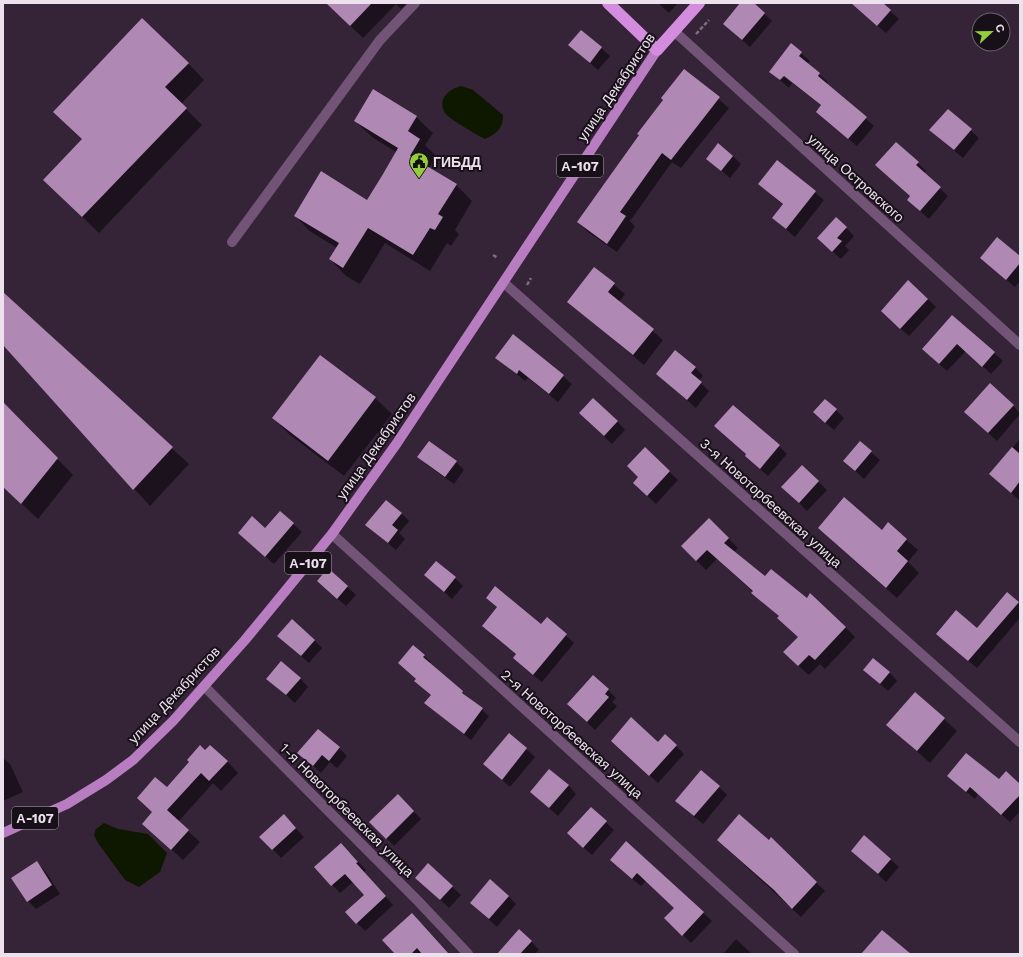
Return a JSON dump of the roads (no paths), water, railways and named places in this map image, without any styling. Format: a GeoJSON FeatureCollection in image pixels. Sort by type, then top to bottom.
{"type":"FeatureCollection","features":[{"type":"Feature","properties":{"kind":"highway"},"geometry":{"type":"LineString","coordinates":[[608,3],[657,50]]}},
{"type":"Feature","properties":{"kind":"highway","name":"улица Декабристов"},"geometry":{"type":"LineString","coordinates":[[657,50],[699,3]]}},
{"type":"Feature","properties":{"kind":"main road","name":"улица Декабристов"},"geometry":{"type":"LineString","coordinates":[[3,833],[67,804],[106,780],[155,740],[205,687],[245,640],[332,534],[397,443],[657,50]]}},
{"type":"Feature","properties":{"kind":"street"},"geometry":{"type":"LineString","coordinates":[[232,242],[380,40],[415,3]]}},
{"type":"Feature","properties":{"kind":"street","name":"улица Островского"},"geometry":{"type":"LineString","coordinates":[[674,31],[1020,345]]}},
{"type":"Feature","properties":{"kind":"street","name":"3-я Новоторбеевская улица"},"geometry":{"type":"LineString","coordinates":[[504,283],[1020,742]]}},
{"type":"Feature","properties":{"kind":"street","name":"2-я Новоторбеевская улица"},"geometry":{"type":"LineString","coordinates":[[332,534],[794,954]]}},
{"type":"Feature","properties":{"kind":"street","name":"1-я Новоторбеевская улица"},"geometry":{"type":"LineString","coordinates":[[205,687],[418,901],[468,954]]}},
{"type":"Feature","properties":{"kind":"place","name":"ГИБДД"},"geometry":{"type":"Point","coordinates":[419,179]}}]}
